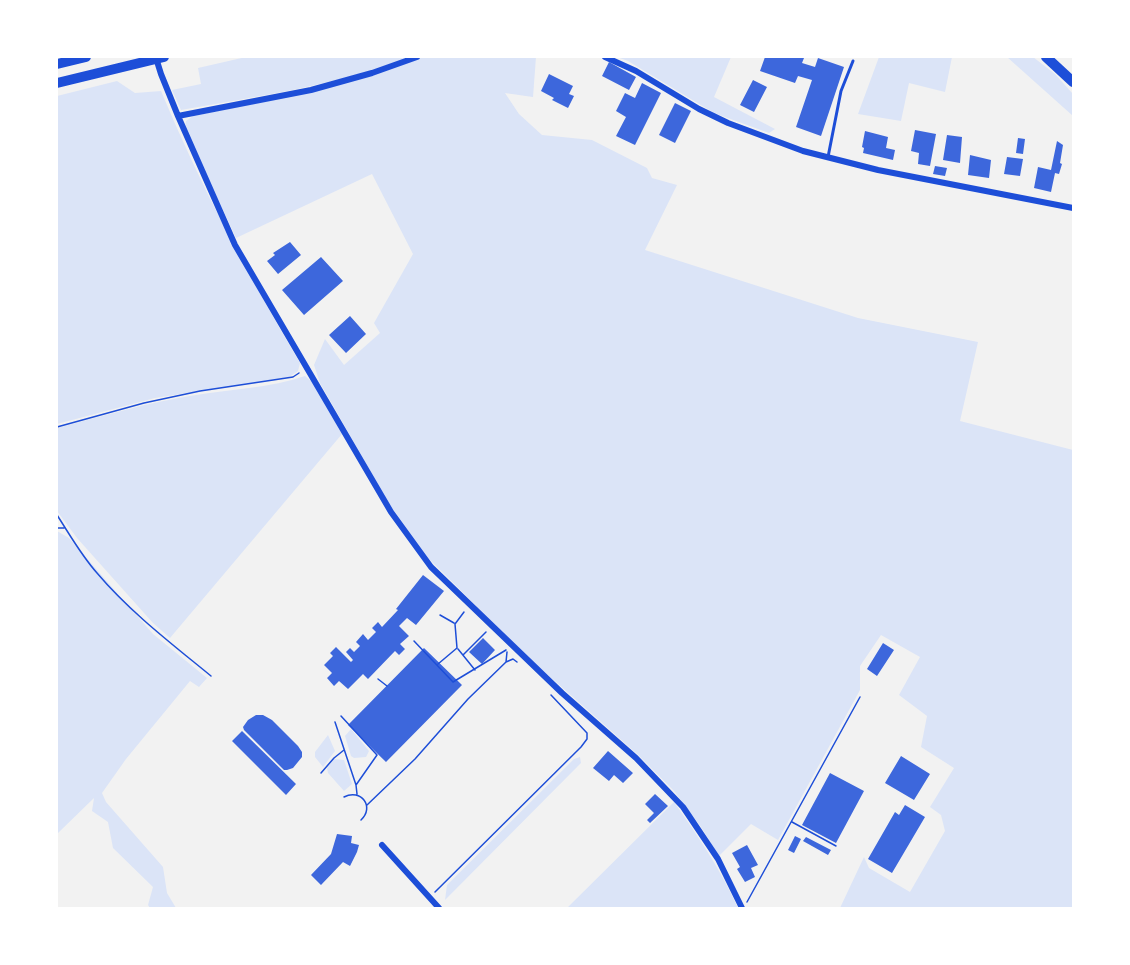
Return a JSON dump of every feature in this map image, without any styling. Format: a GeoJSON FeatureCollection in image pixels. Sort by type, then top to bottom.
{"type":"FeatureCollection","features":[{"type":"Feature","properties":{"kind":"highway"},"geometry":{"type":"LineString","coordinates":[[57,64],[86,57]]}},
{"type":"Feature","properties":{"kind":"highway"},"geometry":{"type":"LineString","coordinates":[[57,83],[164,57]]}},
{"type":"Feature","properties":{"kind":"highway"},"geometry":{"type":"LineString","coordinates":[[1046,57],[1073,82]]}},
{"type":"Feature","properties":{"kind":"street"},"geometry":{"type":"LineString","coordinates":[[156,57],[160,75],[235,245],[404,531],[431,567],[562,693],[636,758],[682,807],[718,860],[743,908]]}},
{"type":"Feature","properties":{"kind":"street"},"geometry":{"type":"LineString","coordinates":[[178,116],[311,90],[372,73],[417,57]]}},
{"type":"Feature","properties":{"kind":"street"},"geometry":{"type":"LineString","coordinates":[[605,57],[636,71],[699,109],[728,123],[804,151],[878,170],[1073,208]]}},
{"type":"Feature","properties":{"kind":"street"},"geometry":{"type":"LineString","coordinates":[[382,845],[439,908]]}},
{"type":"Feature","properties":{"kind":"lane"},"geometry":{"type":"LineString","coordinates":[[828,157],[841,91],[853,61]]}},
{"type":"Feature","properties":{"kind":"path"},"geometry":{"type":"LineString","coordinates":[[57,427],[144,403],[200,391],[293,377],[307,367]]}},
{"type":"Feature","properties":{"kind":"path"},"geometry":{"type":"LineString","coordinates":[[57,515],[72,542],[121,599],[211,676]]}},
{"type":"Feature","properties":{"kind":"path"},"geometry":{"type":"LineString","coordinates":[[57,528],[65,528]]}},
{"type":"Feature","properties":{"kind":"path"},"geometry":{"type":"LineString","coordinates":[[470,604],[455,624],[457,648],[475,670]]}},
{"type":"Feature","properties":{"kind":"path"},"geometry":{"type":"LineString","coordinates":[[440,615],[455,624]]}},
{"type":"Feature","properties":{"kind":"path"},"geometry":{"type":"LineString","coordinates":[[463,655],[492,626]]}},
{"type":"Feature","properties":{"kind":"path"},"geometry":{"type":"LineString","coordinates":[[414,641],[453,682],[507,650]]}},
{"type":"Feature","properties":{"kind":"path"},"geometry":{"type":"LineString","coordinates":[[437,665],[457,648]]}},
{"type":"Feature","properties":{"kind":"path"},"geometry":{"type":"LineString","coordinates":[[361,820],[365,816],[367,805],[415,759],[468,699],[506,662],[513,659],[520,664]]}},
{"type":"Feature","properties":{"kind":"path"},"geometry":{"type":"LineString","coordinates":[[378,679],[387,686]]}},
{"type":"Feature","properties":{"kind":"path"},"geometry":{"type":"LineString","coordinates":[[430,897],[587,739],[587,733],[545,689]]}},
{"type":"Feature","properties":{"kind":"path"},"geometry":{"type":"LineString","coordinates":[[743,908],[860,697]]}},
{"type":"Feature","properties":{"kind":"path"},"geometry":{"type":"LineString","coordinates":[[342,716],[377,755],[356,785]]}},
{"type":"Feature","properties":{"kind":"path"},"geometry":{"type":"LineString","coordinates":[[335,722],[357,794]]}},
{"type":"Feature","properties":{"kind":"path"},"geometry":{"type":"LineString","coordinates":[[321,773],[334,758],[345,750]]}},
{"type":"Feature","properties":{"kind":"path"},"geometry":{"type":"LineString","coordinates":[[344,797],[357,794],[367,805]]}},
{"type":"Feature","properties":{"kind":"path"},"geometry":{"type":"LineString","coordinates":[[792,822],[836,846]]}},
{"type":"Feature","properties":{"kind":"shaded area"},"geometry":{"type":"Polygon","coordinates":[[[246,57],[409,57],[325,83],[181,110],[172,90],[201,84],[198,68],[246,57]]]}},
{"type":"Feature","properties":{"kind":"shaded area"},"geometry":{"type":"Polygon","coordinates":[[[421,57],[536,57],[533,97],[505,93],[519,114],[542,135],[592,140],[647,168],[652,178],[677,185],[645,250],[858,318],[978,342],[960,421],[1073,450],[1073,908],[840,908],[864,857],[869,868],[910,892],[945,831],[941,815],[930,807],[954,768],[921,747],[927,716],[899,695],[920,657],[881,635],[860,666],[860,690],[778,840],[751,824],[719,856],[674,791],[636,753],[530,659],[429,559],[390,505],[320,383],[314,365],[325,339],[344,365],[380,333],[374,323],[413,254],[372,174],[236,238],[185,128],[186,121],[193,116],[307,93],[371,76],[421,57]]]}},
{"type":"Feature","properties":{"kind":"shaded area"},"geometry":{"type":"Polygon","coordinates":[[[617,57],[731,57],[714,97],[775,129],[769,133],[714,113],[628,61],[617,57]]]}},
{"type":"Feature","properties":{"kind":"shaded area"},"geometry":{"type":"Polygon","coordinates":[[[879,57],[952,57],[945,92],[909,83],[901,121],[858,114],[879,57]]]}},
{"type":"Feature","properties":{"kind":"shaded area"},"geometry":{"type":"Polygon","coordinates":[[[1007,57],[1033,57],[1055,74],[1073,94],[1073,116],[1007,57]]]}},
{"type":"Feature","properties":{"kind":"shaded area"},"geometry":{"type":"Polygon","coordinates":[[[117,81],[135,93],[161,91],[226,229],[300,363],[298,371],[289,377],[155,398],[57,424],[57,96],[117,81]]]}},
{"type":"Feature","properties":{"kind":"shaded area"},"geometry":{"type":"Polygon","coordinates":[[[305,376],[312,382],[342,434],[170,638],[153,623],[77,538],[57,511],[57,428],[161,401],[265,386],[305,376]]]}},
{"type":"Feature","properties":{"kind":"shaded area"},"geometry":{"type":"Polygon","coordinates":[[[57,531],[69,538],[153,634],[207,678],[199,687],[190,681],[126,759],[102,793],[106,802],[163,867],[167,893],[176,908],[150,908],[148,905],[153,887],[113,848],[108,822],[92,811],[94,798],[57,834],[57,531]]]}},
{"type":"Feature","properties":{"kind":"shaded area"},"geometry":{"type":"Polygon","coordinates":[[[351,729],[369,751],[366,757],[351,756],[345,736],[351,729]]]}},
{"type":"Feature","properties":{"kind":"shaded area"},"geometry":{"type":"Polygon","coordinates":[[[328,735],[335,751],[323,767],[315,757],[315,752],[328,735]]]}},
{"type":"Feature","properties":{"kind":"shaded area"},"geometry":{"type":"Polygon","coordinates":[[[580,757],[581,763],[445,900],[447,885],[574,759],[580,757]]]}},
{"type":"Feature","properties":{"kind":"shaded area"},"geometry":{"type":"Polygon","coordinates":[[[334,759],[344,760],[352,784],[344,791],[328,773],[327,768],[334,759]]]}},
{"type":"Feature","properties":{"kind":"shaded area"},"geometry":{"type":"Polygon","coordinates":[[[674,802],[709,854],[738,908],[567,908],[674,802]]]}},
{"type":"Feature","properties":{"kind":"building"},"geometry":{"type":"Polygon","coordinates":[[[765,57],[803,57],[802,63],[815,67],[818,58],[844,67],[821,136],[796,127],[812,80],[798,76],[795,83],[760,71],[765,57]]]}},
{"type":"Feature","properties":{"kind":"building"},"geometry":{"type":"Polygon","coordinates":[[[609,62],[636,77],[629,90],[602,76],[609,62]]]}},
{"type":"Feature","properties":{"kind":"building"},"geometry":{"type":"Polygon","coordinates":[[[549,74],[573,86],[569,94],[574,96],[568,108],[541,91],[549,74]]]}},
{"type":"Feature","properties":{"kind":"building"},"geometry":{"type":"Polygon","coordinates":[[[753,80],[767,87],[754,112],[740,105],[753,80]]]}},
{"type":"Feature","properties":{"kind":"building"},"geometry":{"type":"Polygon","coordinates":[[[642,83],[661,93],[635,145],[616,136],[626,117],[616,111],[625,93],[635,98],[642,83]]]}},
{"type":"Feature","properties":{"kind":"building"},"geometry":{"type":"Polygon","coordinates":[[[675,103],[691,111],[675,143],[659,135],[675,103]]]}},
{"type":"Feature","properties":{"kind":"building"},"geometry":{"type":"Polygon","coordinates":[[[915,130],[936,134],[930,166],[918,164],[919,153],[911,151],[915,130]]]}},
{"type":"Feature","properties":{"kind":"building"},"geometry":{"type":"Polygon","coordinates":[[[865,131],[888,137],[886,148],[895,150],[893,160],[863,153],[865,131]]]}},
{"type":"Feature","properties":{"kind":"building"},"geometry":{"type":"Polygon","coordinates":[[[947,135],[962,137],[960,163],[943,160],[947,135]]]}},
{"type":"Feature","properties":{"kind":"building"},"geometry":{"type":"Polygon","coordinates":[[[1018,138],[1025,139],[1023,154],[1016,153],[1018,138]]]}},
{"type":"Feature","properties":{"kind":"building"},"geometry":{"type":"Polygon","coordinates":[[[1057,141],[1063,145],[1060,163],[1062,164],[1059,174],[1055,173],[1051,192],[1034,188],[1038,167],[1051,170],[1057,141]]]}},
{"type":"Feature","properties":{"kind":"building"},"geometry":{"type":"Polygon","coordinates":[[[970,155],[991,160],[989,178],[968,175],[970,155]]]}},
{"type":"Feature","properties":{"kind":"building"},"geometry":{"type":"Polygon","coordinates":[[[1007,157],[1023,159],[1020,176],[1004,174],[1007,157]]]}},
{"type":"Feature","properties":{"kind":"building"},"geometry":{"type":"Polygon","coordinates":[[[935,166],[947,168],[945,176],[933,174],[935,166]]]}},
{"type":"Feature","properties":{"kind":"building"},"geometry":{"type":"Polygon","coordinates":[[[290,242],[301,255],[278,274],[267,261],[275,255],[273,253],[290,242]]]}},
{"type":"Feature","properties":{"kind":"building"},"geometry":{"type":"Polygon","coordinates":[[[321,257],[343,281],[304,315],[282,290],[321,257]]]}},
{"type":"Feature","properties":{"kind":"building"},"geometry":{"type":"Polygon","coordinates":[[[350,316],[366,334],[346,353],[329,335],[350,316]]]}},
{"type":"Feature","properties":{"kind":"building"},"geometry":{"type":"Polygon","coordinates":[[[423,575],[444,591],[416,625],[407,618],[399,626],[409,636],[400,644],[405,649],[399,655],[395,651],[368,679],[363,674],[348,689],[339,681],[334,686],[327,678],[332,673],[324,665],[333,656],[330,653],[336,647],[351,662],[353,660],[346,652],[350,648],[354,652],[360,646],[356,642],[363,634],[368,640],[376,632],[372,628],[378,622],[382,627],[398,610],[396,609],[423,575]]]}},
{"type":"Feature","properties":{"kind":"building"},"geometry":{"type":"Polygon","coordinates":[[[483,638],[495,650],[482,664],[469,652],[483,638]]]}},
{"type":"Feature","properties":{"kind":"building"},"geometry":{"type":"Polygon","coordinates":[[[883,643],[894,650],[877,676],[867,669],[883,643]]]}},
{"type":"Feature","properties":{"kind":"building"},"geometry":{"type":"Polygon","coordinates":[[[424,648],[462,685],[386,762],[348,725],[424,648]]]}},
{"type":"Feature","properties":{"kind":"building"},"geometry":{"type":"Polygon","coordinates":[[[256,715],[263,715],[272,720],[298,746],[302,757],[293,768],[284,770],[244,730],[243,727],[248,720],[256,715]]]}},
{"type":"Feature","properties":{"kind":"building"},"geometry":{"type":"Polygon","coordinates":[[[242,731],[296,784],[286,795],[232,741],[242,731]]]}},
{"type":"Feature","properties":{"kind":"building"},"geometry":{"type":"Polygon","coordinates":[[[608,751],[633,773],[623,783],[614,775],[609,781],[593,768],[608,751]]]}},
{"type":"Feature","properties":{"kind":"building"},"geometry":{"type":"Polygon","coordinates":[[[901,756],[930,774],[914,800],[885,783],[901,756]]]}},
{"type":"Feature","properties":{"kind":"building"},"geometry":{"type":"Polygon","coordinates":[[[830,773],[864,791],[836,843],[802,825],[830,773]]]}},
{"type":"Feature","properties":{"kind":"building"},"geometry":{"type":"Polygon","coordinates":[[[655,794],[668,806],[650,823],[647,820],[654,813],[645,804],[655,794]]]}},
{"type":"Feature","properties":{"kind":"building"},"geometry":{"type":"Polygon","coordinates":[[[905,805],[925,817],[892,873],[868,859],[895,812],[899,815],[905,805]]]}},
{"type":"Feature","properties":{"kind":"building"},"geometry":{"type":"Polygon","coordinates":[[[337,834],[352,836],[351,843],[359,845],[357,852],[350,866],[343,862],[321,885],[311,875],[331,854],[337,834]]]}},
{"type":"Feature","properties":{"kind":"building"},"geometry":{"type":"Polygon","coordinates":[[[795,836],[801,839],[794,853],[788,850],[795,836]]]}},
{"type":"Feature","properties":{"kind":"building"},"geometry":{"type":"Polygon","coordinates":[[[806,837],[831,850],[828,855],[803,841],[806,837]]]}},
{"type":"Feature","properties":{"kind":"building"},"geometry":{"type":"Polygon","coordinates":[[[747,845],[758,865],[751,868],[755,877],[745,882],[737,869],[740,867],[732,853],[747,845]]]}}]}
